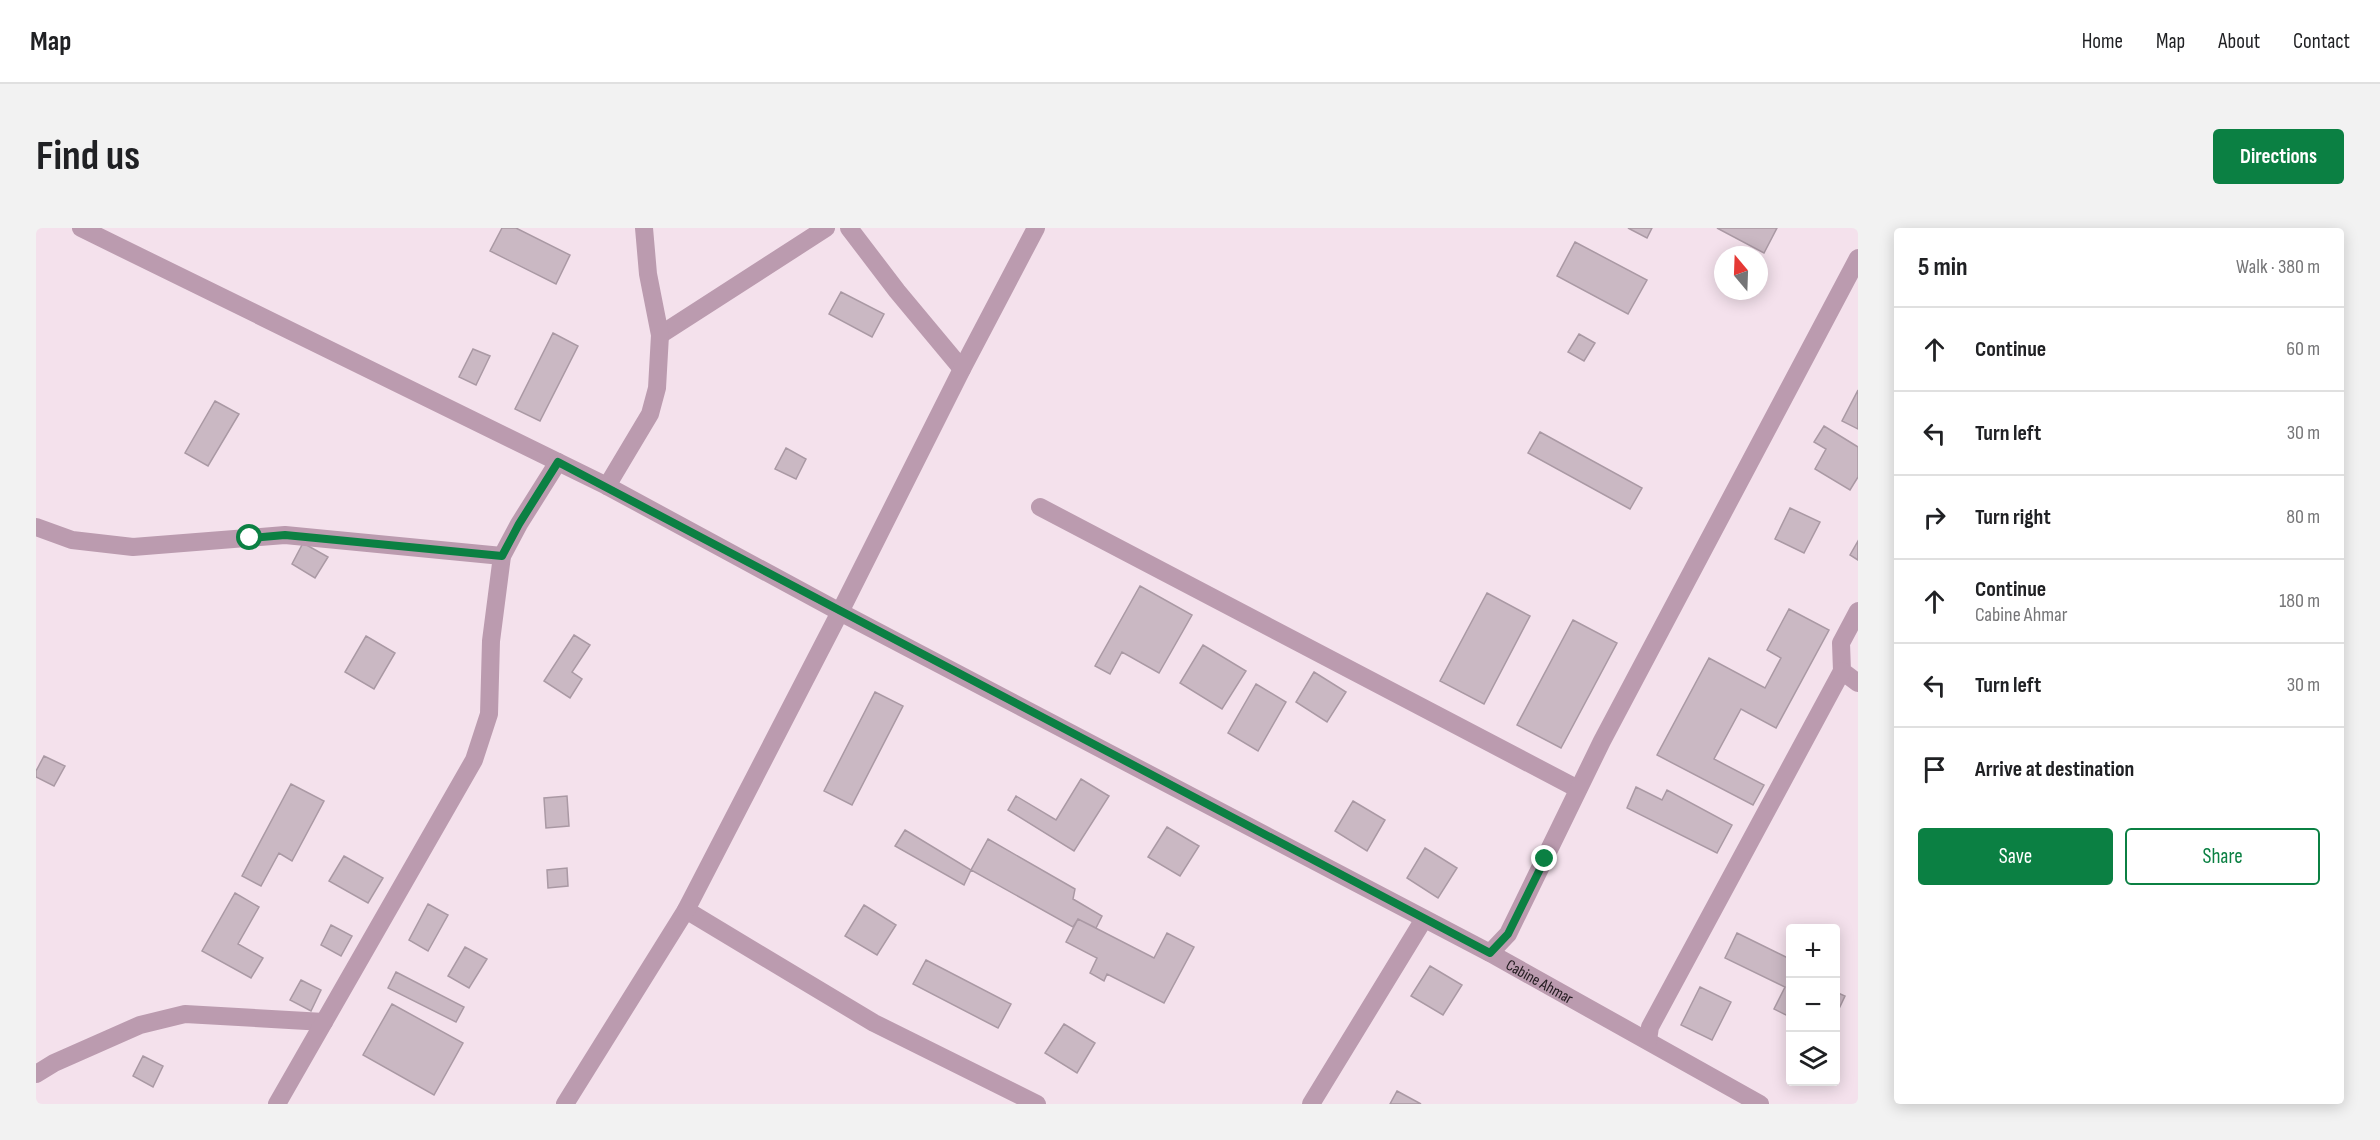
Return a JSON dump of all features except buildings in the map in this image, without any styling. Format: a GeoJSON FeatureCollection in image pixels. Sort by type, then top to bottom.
{"type":"FeatureCollection","features":[{"type":"Feature","properties":{"kind":"street","name":"Cabine Ahmar"},"geometry":{"type":"LineString","coordinates":[[81,228],[607,486],[840,612],[1490,953],[1760,1104]]}},
{"type":"Feature","properties":{"kind":"street"},"geometry":{"type":"LineString","coordinates":[[607,486],[650,414],[657,388],[660,335],[648,274],[644,228]]}},
{"type":"Feature","properties":{"kind":"street"},"geometry":{"type":"LineString","coordinates":[[660,335],[826,228]]}},
{"type":"Feature","properties":{"kind":"street"},"geometry":{"type":"LineString","coordinates":[[849,228],[897,291],[962,369]]}},
{"type":"Feature","properties":{"kind":"street"},"geometry":{"type":"LineString","coordinates":[[565,1104],[687,909],[1036,228]]}},
{"type":"Feature","properties":{"kind":"street"},"geometry":{"type":"LineString","coordinates":[[1490,953],[1508,934],[1578,789],[1858,258]]}},
{"type":"Feature","properties":{"kind":"street"},"geometry":{"type":"LineString","coordinates":[[277,1104],[474,760],[489,714],[491,641],[502,556],[558,462]]}},
{"type":"Feature","properties":{"kind":"street"},"geometry":{"type":"LineString","coordinates":[[1040,507],[1578,789]]}},
{"type":"Feature","properties":{"kind":"street"},"geometry":{"type":"LineString","coordinates":[[36,527],[72,540],[133,547],[285,535],[502,556]]}},
{"type":"Feature","properties":{"kind":"street"},"geometry":{"type":"LineString","coordinates":[[1648,1040],[1650,1026],[1842,671],[1841,643],[1858,612]]}},
{"type":"Feature","properties":{"kind":"street"},"geometry":{"type":"LineString","coordinates":[[1842,671],[1858,683]]}},
{"type":"Feature","properties":{"kind":"street"},"geometry":{"type":"LineString","coordinates":[[687,909],[874,1023],[1037,1104]]}},
{"type":"Feature","properties":{"kind":"street"},"geometry":{"type":"LineString","coordinates":[[1311,1104],[1424,919]]}},
{"type":"Feature","properties":{"kind":"street"},"geometry":{"type":"LineString","coordinates":[[36,1074],[54,1063],[140,1025],[185,1014],[324,1022]]}},
{"type":"Feature","properties":{"kind":"route"},"geometry":{"type":"LineString","coordinates":[[250,538],[285,535],[502,556],[558,462],[1490,953],[1508,934],[1545,859]]}}]}
